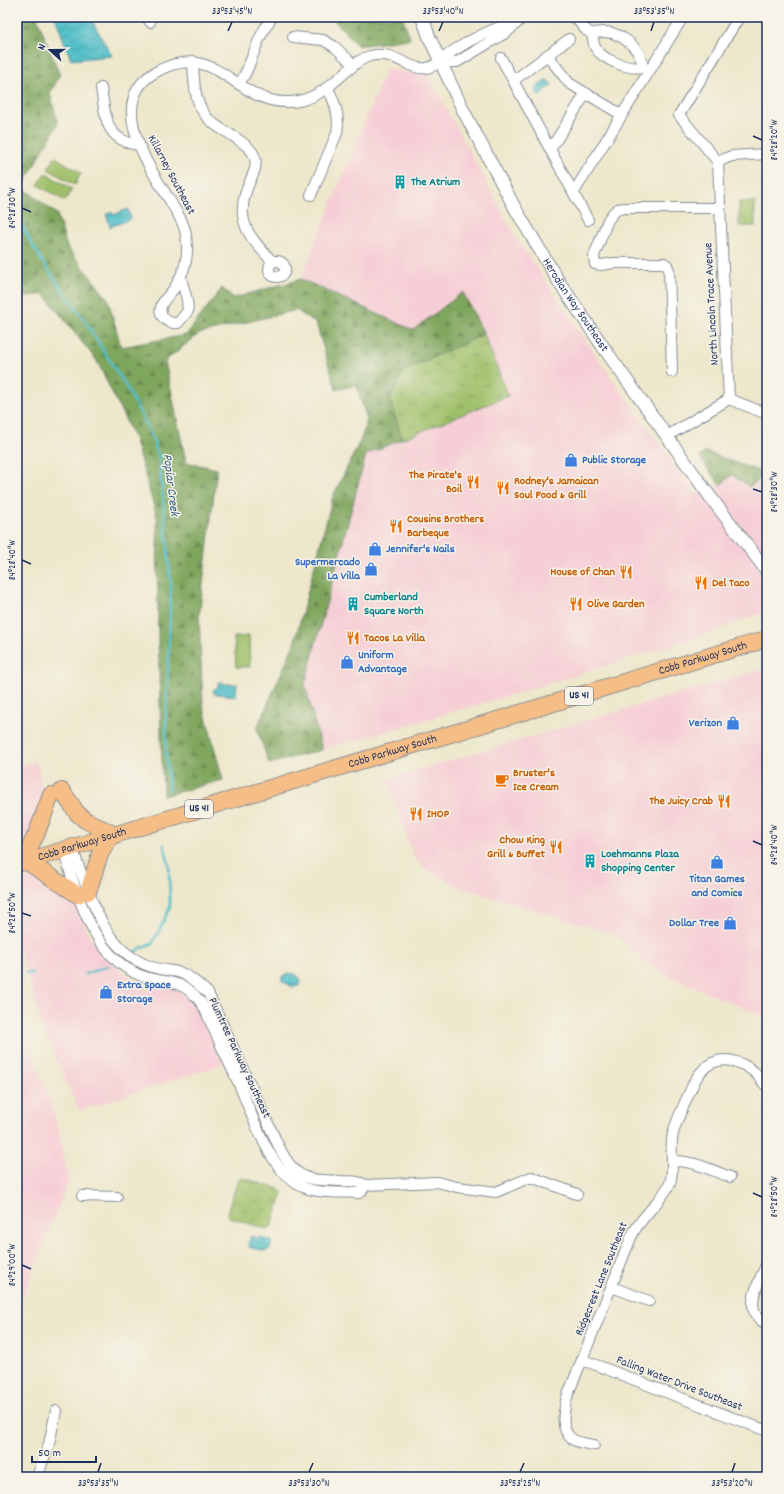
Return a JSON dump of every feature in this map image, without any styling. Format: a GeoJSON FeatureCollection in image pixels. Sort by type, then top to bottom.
{"type":"FeatureCollection","features":[{"type":"Feature","properties":{"kind":"main road","name":"Cobb Parkway South"},"geometry":{"type":"LineString","coordinates":[[21,862],[767,639]]}},
{"type":"Feature","properties":{"kind":"main road"},"geometry":{"type":"LineString","coordinates":[[56,793],[85,820],[113,835],[100,854],[83,894],[21,862],[56,793]]}},
{"type":"Feature","properties":{"kind":"street"},"geometry":{"type":"LineString","coordinates":[[239,84],[249,66],[260,36],[272,17]]}},
{"type":"Feature","properties":{"kind":"street","name":"Herodian Way Southeast"},"geometry":{"type":"LineString","coordinates":[[422,17],[463,110],[516,210],[571,301],[711,498],[767,571]]}},
{"type":"Feature","properties":{"kind":"street"},"geometry":{"type":"LineString","coordinates":[[574,17],[586,30],[592,34],[595,47],[604,56],[627,66],[646,69]]}},
{"type":"Feature","properties":{"kind":"street"},"geometry":{"type":"LineString","coordinates":[[739,17],[679,115],[718,162],[731,156],[767,154]]}},
{"type":"Feature","properties":{"kind":"street"},"geometry":{"type":"LineString","coordinates":[[441,62],[452,52],[485,34],[522,19]]}},
{"type":"Feature","properties":{"kind":"street"},"geometry":{"type":"LineString","coordinates":[[574,192],[622,115],[646,69],[678,19]]}},
{"type":"Feature","properties":{"kind":"street"},"geometry":{"type":"LineString","coordinates":[[592,34],[598,32],[611,33],[627,41],[636,48],[646,69]]}},
{"type":"Feature","properties":{"kind":"street"},"geometry":{"type":"LineString","coordinates":[[292,37],[323,40],[335,47],[354,65]]}},
{"type":"Feature","properties":{"kind":"street"},"geometry":{"type":"LineString","coordinates":[[513,81],[569,39]]}},
{"type":"Feature","properties":{"kind":"street","name":"Killarney Southeast"},"geometry":{"type":"LineString","coordinates":[[181,278],[188,251],[184,227],[180,216],[159,183],[139,145],[132,119],[131,108],[136,92],[141,84],[155,72],[174,64],[193,61],[216,69],[258,95],[277,102],[289,102],[312,97],[328,88],[354,65],[369,56],[376,55],[397,58],[417,68],[429,67],[441,62]]}},
{"type":"Feature","properties":{"kind":"street"},"geometry":{"type":"LineString","coordinates":[[547,55],[565,79],[622,115]]}},
{"type":"Feature","properties":{"kind":"street"},"geometry":{"type":"LineString","coordinates":[[501,58],[588,220]]}},
{"type":"Feature","properties":{"kind":"street"},"geometry":{"type":"LineString","coordinates":[[193,61],[195,90],[201,109],[213,123],[239,140],[254,156],[255,170],[243,197],[243,215],[252,238],[273,262]]}},
{"type":"Feature","properties":{"kind":"street"},"geometry":{"type":"LineString","coordinates":[[101,88],[106,120],[110,130],[122,140],[139,145]]}},
{"type":"Feature","properties":{"kind":"street"},"geometry":{"type":"LineString","coordinates":[[311,195],[337,133],[339,124],[338,114],[328,88]]}},
{"type":"Feature","properties":{"kind":"street"},"geometry":{"type":"LineString","coordinates":[[550,150],[586,93]]}},
{"type":"Feature","properties":{"kind":"street","name":"North Lincoln Trace Avenue"},"geometry":{"type":"LineString","coordinates":[[718,162],[729,399]]}},
{"type":"Feature","properties":{"kind":"street"},"geometry":{"type":"LineString","coordinates":[[672,372],[669,270],[667,265],[664,263],[621,263],[601,265],[595,264],[594,256],[608,220],[618,209],[720,208]]}},
{"type":"Feature","properties":{"kind":"street"},"geometry":{"type":"LineString","coordinates":[[667,436],[729,399],[767,414]]}},
{"type":"Feature","properties":{"kind":"street","name":"Plumtree Parkway Southeast"},"geometry":{"type":"LineString","coordinates":[[68,849],[83,894],[88,922],[94,933],[112,956],[122,964],[145,977],[176,983],[187,989],[200,1001],[261,1137],[277,1165],[294,1183],[304,1188],[320,1191],[360,1193],[366,1186],[436,1182],[457,1187],[496,1192],[531,1177],[577,1194]]}},
{"type":"Feature","properties":{"kind":"street","name":"Ridgecrest Lane Southeast"},"geometry":{"type":"LineString","coordinates":[[594,1445],[572,1439],[566,1432],[563,1412],[567,1397],[637,1226],[668,1187],[672,1174],[673,1134],[695,1080],[711,1063],[720,1060],[745,1065],[755,1072],[765,1085]]}},
{"type":"Feature","properties":{"kind":"street"},"geometry":{"type":"LineString","coordinates":[[672,1161],[682,1160],[730,1177]]}},
{"type":"Feature","properties":{"kind":"street"},"geometry":{"type":"LineString","coordinates":[[82,1196],[117,1197]]}},
{"type":"Feature","properties":{"kind":"street"},"geometry":{"type":"LineString","coordinates":[[767,1263],[754,1294],[753,1302],[755,1315],[767,1324]]}},
{"type":"Feature","properties":{"kind":"street"},"geometry":{"type":"LineString","coordinates":[[612,1286],[649,1301]]}},
{"type":"Feature","properties":{"kind":"street","name":"Falling Water Drive Southeast"},"geometry":{"type":"LineString","coordinates":[[583,1360],[767,1431]]}},
{"type":"Feature","properties":{"kind":"street"},"geometry":{"type":"LineString","coordinates":[[40,1476],[56,1411]]}},
{"type":"Feature","properties":{"kind":"shaded area"},"geometry":{"type":"Polygon","coordinates":[[[386,69],[428,75],[517,239],[612,379],[696,494],[720,485],[732,475],[750,487],[760,479],[767,488],[767,611],[701,636],[531,689],[322,750],[305,684],[366,455],[508,396],[484,334],[463,292],[413,330],[301,279],[386,69]]]}},
{"type":"Feature","properties":{"kind":"shaded area"},"geometry":{"type":"Polygon","coordinates":[[[767,668],[767,1018],[667,975],[643,961],[617,935],[462,888],[425,869],[413,855],[387,779],[767,668]]]}},
{"type":"Feature","properties":{"kind":"shaded area"},"geometry":{"type":"Polygon","coordinates":[[[36,761],[45,796],[29,836],[17,840],[17,766],[36,761]]]}},
{"type":"Feature","properties":{"kind":"shaded area","name":"Extra Space Storage"},"geometry":{"type":"Polygon","coordinates":[[[43,874],[74,897],[90,936],[101,953],[120,971],[136,980],[173,989],[186,995],[197,1008],[223,1064],[79,1111],[44,1031],[17,939],[17,883],[43,874]]]}},
{"type":"Feature","properties":{"kind":"shaded area"},"geometry":{"type":"Polygon","coordinates":[[[23,1027],[56,1119],[69,1180],[17,1312],[17,1028],[23,1027]]]}},
{"type":"Feature","properties":{"kind":"green space"},"geometry":{"type":"Polygon","coordinates":[[[17,17],[37,17],[60,76],[50,93],[58,124],[22,187],[57,214],[67,247],[108,299],[121,347],[186,335],[222,288],[234,298],[301,279],[413,330],[463,292],[484,334],[403,371],[390,400],[402,439],[366,455],[305,684],[322,750],[269,764],[257,728],[294,644],[333,496],[361,439],[367,420],[356,385],[336,390],[316,323],[296,310],[199,334],[165,361],[186,462],[217,469],[199,617],[203,705],[223,780],[163,796],[158,640],[157,517],[134,438],[97,361],[44,294],[17,298],[17,17]]]}},
{"type":"Feature","properties":{"kind":"green space"},"geometry":{"type":"Polygon","coordinates":[[[331,17],[403,17],[410,39],[358,46],[331,17]]]}},
{"type":"Feature","properties":{"kind":"green space"},"geometry":{"type":"Polygon","coordinates":[[[55,157],[81,173],[75,185],[48,169],[55,157]]]}},
{"type":"Feature","properties":{"kind":"green space"},"geometry":{"type":"Polygon","coordinates":[[[45,173],[72,189],[65,201],[38,185],[45,173]]]}},
{"type":"Feature","properties":{"kind":"green space"},"geometry":{"type":"Polygon","coordinates":[[[739,202],[755,202],[755,226],[739,226],[739,202]]]}},
{"type":"Feature","properties":{"kind":"green space"},"geometry":{"type":"Polygon","coordinates":[[[484,334],[508,396],[402,439],[390,400],[403,371],[484,334]]]}},
{"type":"Feature","properties":{"kind":"green space"},"geometry":{"type":"Polygon","coordinates":[[[706,452],[767,474],[767,488],[760,479],[750,487],[732,475],[720,485],[699,457],[706,452]]]}},
{"type":"Feature","properties":{"kind":"green space"},"geometry":{"type":"Polygon","coordinates":[[[249,636],[250,667],[236,667],[234,637],[249,636]]]}},
{"type":"Feature","properties":{"kind":"green space"},"geometry":{"type":"Polygon","coordinates":[[[243,1178],[279,1189],[283,1193],[271,1227],[266,1229],[229,1217],[227,1213],[238,1180],[243,1178]]]}},
{"type":"Feature","properties":{"kind":"water"},"geometry":{"type":"Polygon","coordinates":[[[55,17],[90,17],[112,56],[71,60],[55,17]]]}},
{"type":"Feature","properties":{"kind":"water"},"geometry":{"type":"Polygon","coordinates":[[[547,79],[552,85],[539,96],[534,89],[547,79]]]}},
{"type":"Feature","properties":{"kind":"water"},"geometry":{"type":"Polygon","coordinates":[[[128,209],[131,219],[110,227],[106,214],[112,212],[113,215],[128,209]]]}},
{"type":"Feature","properties":{"kind":"water"},"geometry":{"type":"Polygon","coordinates":[[[218,682],[223,682],[223,684],[237,684],[236,696],[214,694],[213,690],[218,687],[218,682]]]}},
{"type":"Feature","properties":{"kind":"water"},"geometry":{"type":"Polygon","coordinates":[[[290,973],[295,974],[300,978],[301,982],[299,986],[293,987],[282,981],[282,976],[290,973]]]}},
{"type":"Feature","properties":{"kind":"water"},"geometry":{"type":"Polygon","coordinates":[[[251,1236],[255,1237],[256,1240],[259,1237],[272,1241],[270,1249],[265,1251],[249,1247],[248,1244],[251,1236]]]}},
{"type":"Feature","properties":{"kind":"waterway","name":"Poplar Creek"},"geometry":{"type":"LineString","coordinates":[[17,196],[24,230],[42,261],[86,323],[127,388],[151,434],[159,458],[171,585],[166,726],[166,752],[169,790]]}},
{"type":"Feature","properties":{"kind":"waterway","name":"Poplar Creek"},"geometry":{"type":"LineString","coordinates":[[133,954],[141,948],[152,944],[170,907],[169,865],[164,845]]}},
{"type":"Feature","properties":{"kind":"waterway","name":"Poplar Creek"},"geometry":{"type":"LineString","coordinates":[[85,974],[108,966]]}},
{"type":"Feature","properties":{"kind":"waterway","name":"Poplar Creek"},"geometry":{"type":"LineString","coordinates":[[26,973],[33,973]]}},
{"type":"Feature","properties":{"kind":"place","name":"The Atrium"},"geometry":{"type":"Point","coordinates":[400,182]}},
{"type":"Feature","properties":{"kind":"place","name":"Public Storage"},"geometry":{"type":"Point","coordinates":[571,460]}},
{"type":"Feature","properties":{"kind":"place","name":"The Pirate's Boil"},"geometry":{"type":"Point","coordinates":[473,482]}},
{"type":"Feature","properties":{"kind":"place","name":"Rodney's Jamaican Soul Food & Grill"},"geometry":{"type":"Point","coordinates":[503,488]}},
{"type":"Feature","properties":{"kind":"place","name":"Cousins Brothers Barbeque"},"geometry":{"type":"Point","coordinates":[396,526]}},
{"type":"Feature","properties":{"kind":"place","name":"Jennifer's Nails"},"geometry":{"type":"Point","coordinates":[375,549]}},
{"type":"Feature","properties":{"kind":"place","name":"Supermercado La Villa"},"geometry":{"type":"Point","coordinates":[371,569]}},
{"type":"Feature","properties":{"kind":"place","name":"House of Chan"},"geometry":{"type":"Point","coordinates":[626,572]}},
{"type":"Feature","properties":{"kind":"place","name":"Del Taco"},"geometry":{"type":"Point","coordinates":[701,583]}},
{"type":"Feature","properties":{"kind":"place","name":"Cumberland Square North"},"geometry":{"type":"Point","coordinates":[353,604]}},
{"type":"Feature","properties":{"kind":"place","name":"Olive Garden"},"geometry":{"type":"Point","coordinates":[576,604]}},
{"type":"Feature","properties":{"kind":"place","name":"Tacos La Villa"},"geometry":{"type":"Point","coordinates":[353,638]}},
{"type":"Feature","properties":{"kind":"place","name":"Uniform Advantage"},"geometry":{"type":"Point","coordinates":[347,662]}},
{"type":"Feature","properties":{"kind":"place","name":"Verizon"},"geometry":{"type":"Point","coordinates":[733,723]}},
{"type":"Feature","properties":{"kind":"place","name":"Bruster's Ice Cream"},"geometry":{"type":"Point","coordinates":[502,780]}},
{"type":"Feature","properties":{"kind":"place","name":"The Juicy Crab"},"geometry":{"type":"Point","coordinates":[724,801]}},
{"type":"Feature","properties":{"kind":"place","name":"IHOP"},"geometry":{"type":"Point","coordinates":[416,814]}},
{"type":"Feature","properties":{"kind":"place","name":"Chow King Grill & Buffet"},"geometry":{"type":"Point","coordinates":[556,847]}},
{"type":"Feature","properties":{"kind":"place","name":"Loehmanns Plaza Shopping Center"},"geometry":{"type":"Point","coordinates":[590,861]}},
{"type":"Feature","properties":{"kind":"place","name":"Titan Games and Comics"},"geometry":{"type":"Point","coordinates":[717,862]}},
{"type":"Feature","properties":{"kind":"place","name":"Dollar Tree"},"geometry":{"type":"Point","coordinates":[730,923]}},
{"type":"Feature","properties":{"kind":"place","name":"Extra Space Storage"},"geometry":{"type":"Point","coordinates":[106,992]}}]}
